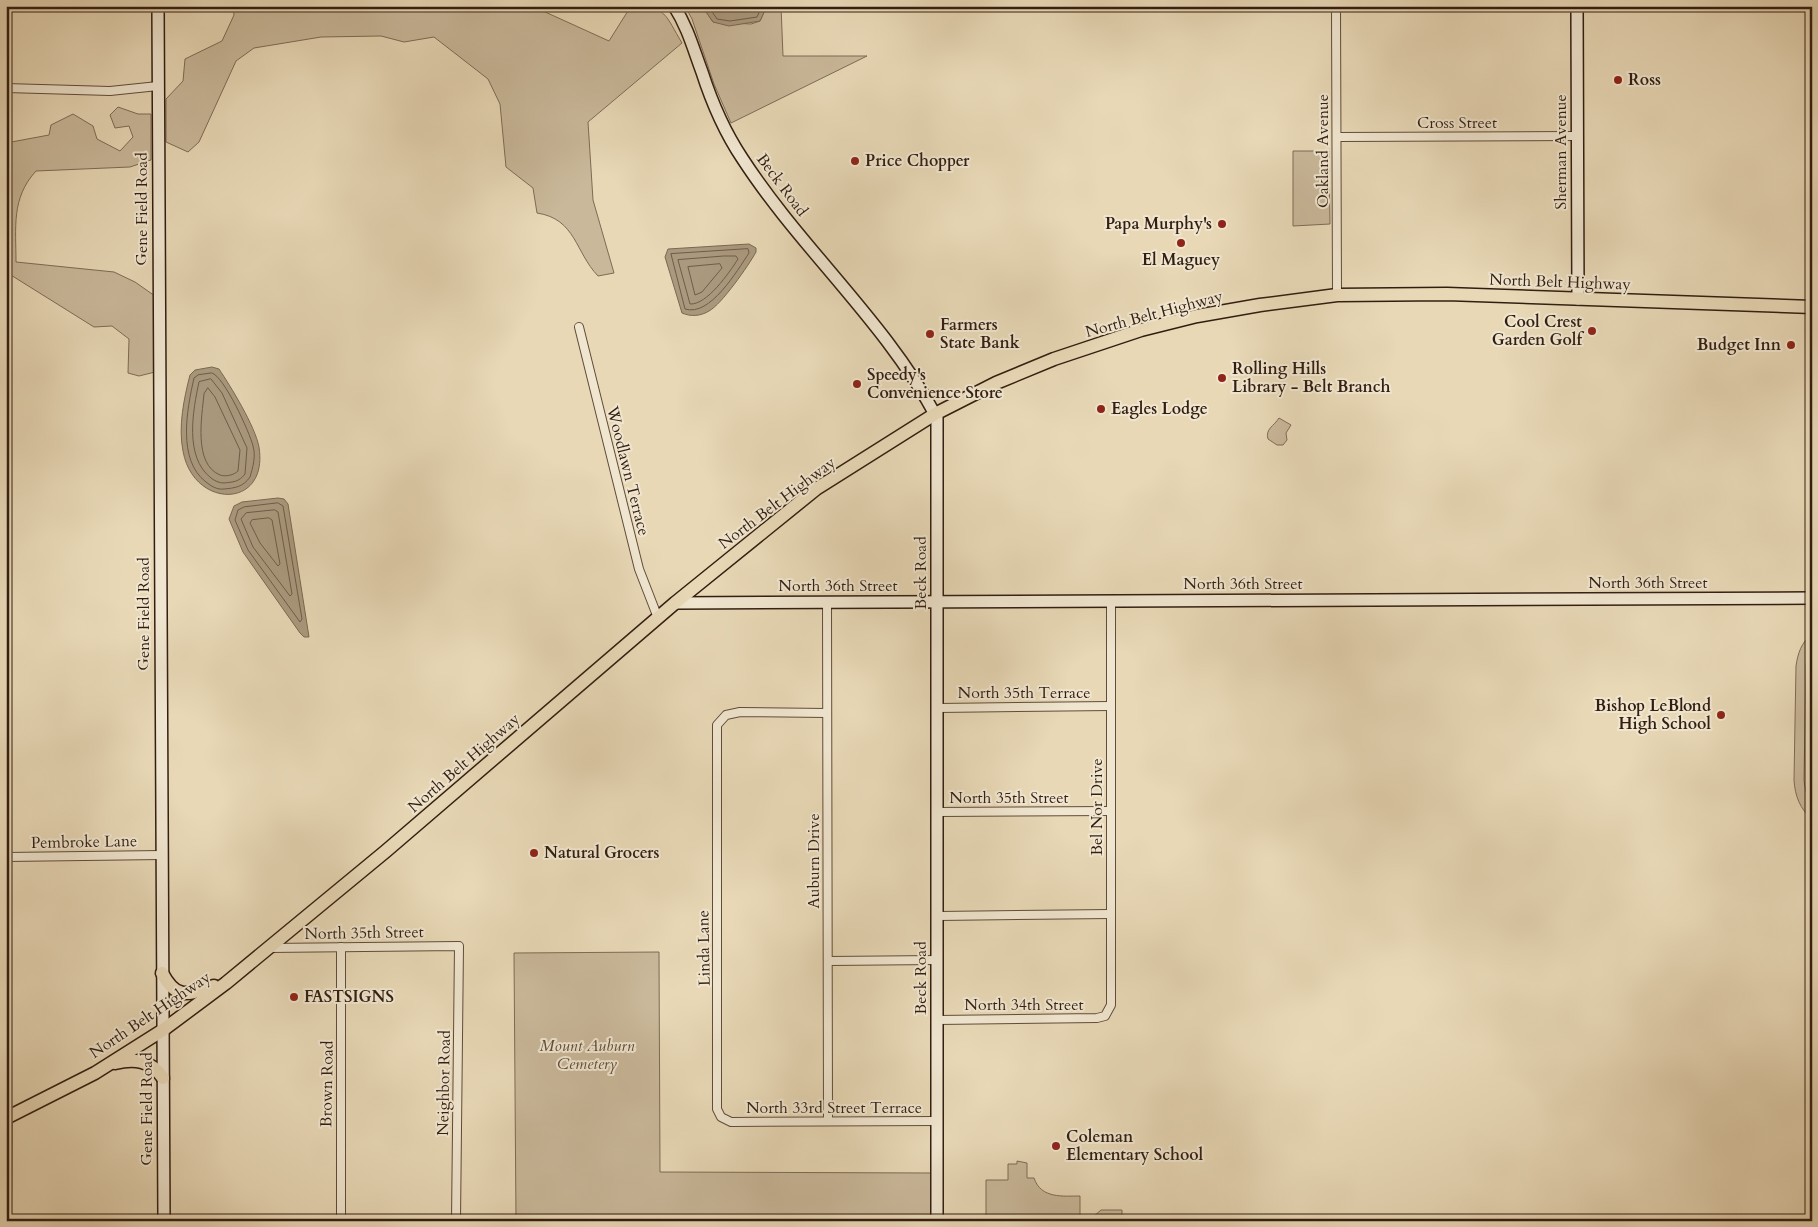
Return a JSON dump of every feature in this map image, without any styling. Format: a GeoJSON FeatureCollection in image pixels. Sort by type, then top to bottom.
{"type":"FeatureCollection","features":[{"type":"Feature","properties":{"kind":"main road","name":"North Belt Highway"},"geometry":{"type":"LineString","coordinates":[[7,1117],[105,1066],[163,1030],[269,948],[386,851],[675,603],[816,489],[935,414],[996,383],[1047,361],[1141,330],[1197,316],[1260,304],[1337,295],[1393,293],[1812,306]]}},
{"type":"Feature","properties":{"kind":"main road"},"geometry":{"type":"LineString","coordinates":[[162,973],[172,989],[180,993],[198,992],[226,983]]}},
{"type":"Feature","properties":{"kind":"main road"},"geometry":{"type":"LineString","coordinates":[[105,1066],[126,1060],[144,1062],[158,1070],[163,1078]]}},
{"type":"Feature","properties":{"kind":"street","name":"Gene Field Road"},"geometry":{"type":"LineString","coordinates":[[158,6],[164,1221]]}},
{"type":"Feature","properties":{"kind":"street","name":"Beck Road"},"geometry":{"type":"LineString","coordinates":[[674,6],[687,28],[718,116],[741,158],[769,199],[891,346],[935,414],[938,452],[937,1221]]}},
{"type":"Feature","properties":{"kind":"street","name":"Oakland Avenue"},"geometry":{"type":"LineString","coordinates":[[1336,6],[1337,295]]}},
{"type":"Feature","properties":{"kind":"street","name":"Sherman Avenue"},"geometry":{"type":"LineString","coordinates":[[1577,6],[1578,299]]}},
{"type":"Feature","properties":{"kind":"street"},"geometry":{"type":"LineString","coordinates":[[6,88],[110,90],[158,86]]}},
{"type":"Feature","properties":{"kind":"street","name":"Cross Street"},"geometry":{"type":"LineString","coordinates":[[1337,137],[1577,136]]}},
{"type":"Feature","properties":{"kind":"street","name":"Woodlawn Terrace"},"geometry":{"type":"LineString","coordinates":[[579,327],[633,545],[658,618]]}},
{"type":"Feature","properties":{"kind":"street","name":"North 36th Street"},"geometry":{"type":"LineString","coordinates":[[675,603],[1812,598]]}},
{"type":"Feature","properties":{"kind":"street","name":"Auburn Drive"},"geometry":{"type":"LineString","coordinates":[[827,601],[828,1121]]}},
{"type":"Feature","properties":{"kind":"street","name":"Bel Nor Drive"},"geometry":{"type":"LineString","coordinates":[[1108,1012],[1111,1004],[1111,601]]}},
{"type":"Feature","properties":{"kind":"street","name":"North 35th Terrace"},"geometry":{"type":"LineString","coordinates":[[938,708],[1111,706]]}},
{"type":"Feature","properties":{"kind":"street","name":"Linda Lane"},"geometry":{"type":"LineString","coordinates":[[731,1122],[721,1117],[717,1109],[717,725],[726,714],[740,712],[827,713]]}},
{"type":"Feature","properties":{"kind":"street","name":"North 35th Street"},"geometry":{"type":"LineString","coordinates":[[937,812],[1111,811]]}},
{"type":"Feature","properties":{"kind":"street","name":"Pembroke Lane"},"geometry":{"type":"LineString","coordinates":[[6,857],[162,854]]}},
{"type":"Feature","properties":{"kind":"street"},"geometry":{"type":"LineString","coordinates":[[938,916],[1111,914]]}},
{"type":"Feature","properties":{"kind":"street","name":"North 35th Street"},"geometry":{"type":"LineString","coordinates":[[269,948],[459,946]]}},
{"type":"Feature","properties":{"kind":"street","name":"Neighbor Road"},"geometry":{"type":"LineString","coordinates":[[456,1221],[459,946]]}},
{"type":"Feature","properties":{"kind":"street","name":"Brown Road"},"geometry":{"type":"LineString","coordinates":[[340,947],[341,1221]]}},
{"type":"Feature","properties":{"kind":"street"},"geometry":{"type":"LineString","coordinates":[[828,961],[937,960]]}},
{"type":"Feature","properties":{"kind":"street","name":"North 34th Street"},"geometry":{"type":"LineString","coordinates":[[937,1020],[1097,1018],[1108,1012]]}},
{"type":"Feature","properties":{"kind":"street"},"geometry":{"type":"LineString","coordinates":[[7,1117],[7,1221]]}},
{"type":"Feature","properties":{"kind":"street","name":"North 33rd Street Terrace"},"geometry":{"type":"LineString","coordinates":[[731,1122],[937,1120]]}},
{"type":"Feature","properties":{"kind":"green space"},"geometry":{"type":"Polygon","coordinates":[[[233,6],[532,6],[609,41],[631,6],[652,8],[664,14],[682,43],[588,122],[593,200],[614,273],[598,276],[590,267],[567,229],[550,216],[537,213],[533,188],[506,167],[500,104],[488,79],[434,37],[404,42],[381,36],[321,37],[254,48],[236,61],[199,142],[188,152],[166,142],[166,99],[183,81],[185,59],[222,41],[234,15],[233,6]]]}},
{"type":"Feature","properties":{"kind":"green space"},"geometry":{"type":"Polygon","coordinates":[[[685,6],[702,6],[713,22],[751,24],[760,21],[767,6],[781,6],[783,56],[867,56],[731,123],[714,84],[692,19],[685,6]]]}},
{"type":"Feature","properties":{"kind":"green space"},"geometry":{"type":"Polygon","coordinates":[[[118,107],[138,114],[151,114],[151,160],[130,167],[36,171],[22,192],[19,203],[16,225],[16,262],[114,272],[135,282],[155,296],[155,372],[139,376],[128,373],[129,339],[112,326],[94,327],[6,272],[6,143],[49,135],[51,125],[73,114],[93,126],[97,139],[120,151],[133,137],[129,126],[115,128],[110,115],[118,107]]]}},
{"type":"Feature","properties":{"kind":"green space"},"geometry":{"type":"Polygon","coordinates":[[[1293,151],[1329,151],[1330,224],[1293,226],[1293,151]]]}},
{"type":"Feature","properties":{"kind":"green space"},"geometry":{"type":"Polygon","coordinates":[[[1279,418],[1291,425],[1286,433],[1287,440],[1283,445],[1277,445],[1268,439],[1267,436],[1269,430],[1279,418]]]}},
{"type":"Feature","properties":{"kind":"green space"},"geometry":{"type":"Polygon","coordinates":[[[1812,634],[1812,650],[1806,664],[1804,780],[1812,819],[1799,802],[1794,780],[1796,666],[1801,648],[1812,634]]]}},
{"type":"Feature","properties":{"kind":"green space"},"geometry":{"type":"Polygon","coordinates":[[[1811,662],[1812,788],[1809,788],[1811,662]]]}},
{"type":"Feature","properties":{"kind":"green space","name":"Mount Auburn Cemetery"},"geometry":{"type":"Polygon","coordinates":[[[659,952],[660,1172],[932,1173],[931,1221],[516,1221],[514,953],[659,952]]]}},
{"type":"Feature","properties":{"kind":"green space"},"geometry":{"type":"Polygon","coordinates":[[[1017,1161],[1027,1163],[1027,1178],[1034,1178],[1037,1185],[1047,1193],[1060,1196],[1080,1196],[1080,1221],[986,1221],[986,1180],[1008,1180],[1008,1164],[1017,1164],[1017,1161]]]}},
{"type":"Feature","properties":{"kind":"green space"},"geometry":{"type":"Polygon","coordinates":[[[1101,1210],[1122,1210],[1122,1218],[1120,1221],[1093,1221],[1093,1217],[1101,1210]]]}},
{"type":"Feature","properties":{"kind":"water"},"geometry":{"type":"Polygon","coordinates":[[[702,6],[767,6],[760,21],[729,26],[713,22],[702,6]]]}},
{"type":"Feature","properties":{"kind":"water"},"geometry":{"type":"Polygon","coordinates":[[[749,244],[756,248],[756,252],[741,275],[720,301],[703,314],[692,315],[682,313],[665,257],[668,249],[749,244]]]}},
{"type":"Feature","properties":{"kind":"water"},"geometry":{"type":"Polygon","coordinates":[[[212,367],[219,369],[236,396],[253,428],[259,447],[259,468],[253,482],[242,491],[228,494],[214,492],[200,484],[190,470],[183,451],[182,413],[190,375],[195,370],[212,367]]]}},
{"type":"Feature","properties":{"kind":"water"},"geometry":{"type":"Polygon","coordinates":[[[284,499],[288,504],[309,637],[304,637],[300,633],[243,552],[229,519],[234,506],[242,502],[284,499]]]}},
{"type":"Feature","properties":{"kind":"place","name":"Ross"},"geometry":{"type":"Point","coordinates":[1618,80]}},
{"type":"Feature","properties":{"kind":"place","name":"Price Chopper"},"geometry":{"type":"Point","coordinates":[855,161]}},
{"type":"Feature","properties":{"kind":"place","name":"Papa Murphy's"},"geometry":{"type":"Point","coordinates":[1222,224]}},
{"type":"Feature","properties":{"kind":"place","name":"El Maguey"},"geometry":{"type":"Point","coordinates":[1181,243]}},
{"type":"Feature","properties":{"kind":"place","name":"Cool Crest Garden Golf"},"geometry":{"type":"Point","coordinates":[1592,331]}},
{"type":"Feature","properties":{"kind":"place","name":"Farmers State Bank"},"geometry":{"type":"Point","coordinates":[930,334]}},
{"type":"Feature","properties":{"kind":"place","name":"Budget Inn"},"geometry":{"type":"Point","coordinates":[1791,345]}},
{"type":"Feature","properties":{"kind":"place","name":"Rolling Hills Library - Belt Branch"},"geometry":{"type":"Point","coordinates":[1222,378]}},
{"type":"Feature","properties":{"kind":"place","name":"Speedy's Convenience Store"},"geometry":{"type":"Point","coordinates":[857,384]}},
{"type":"Feature","properties":{"kind":"place","name":"Eagles Lodge"},"geometry":{"type":"Point","coordinates":[1101,409]}},
{"type":"Feature","properties":{"kind":"place","name":"Bishop LeBlond High School"},"geometry":{"type":"Point","coordinates":[1721,715]}},
{"type":"Feature","properties":{"kind":"place","name":"Natural Grocers"},"geometry":{"type":"Point","coordinates":[534,853]}},
{"type":"Feature","properties":{"kind":"place","name":"FASTSIGNS"},"geometry":{"type":"Point","coordinates":[294,997]}},
{"type":"Feature","properties":{"kind":"place","name":"Coleman Elementary School"},"geometry":{"type":"Point","coordinates":[1056,1146]}}]}
